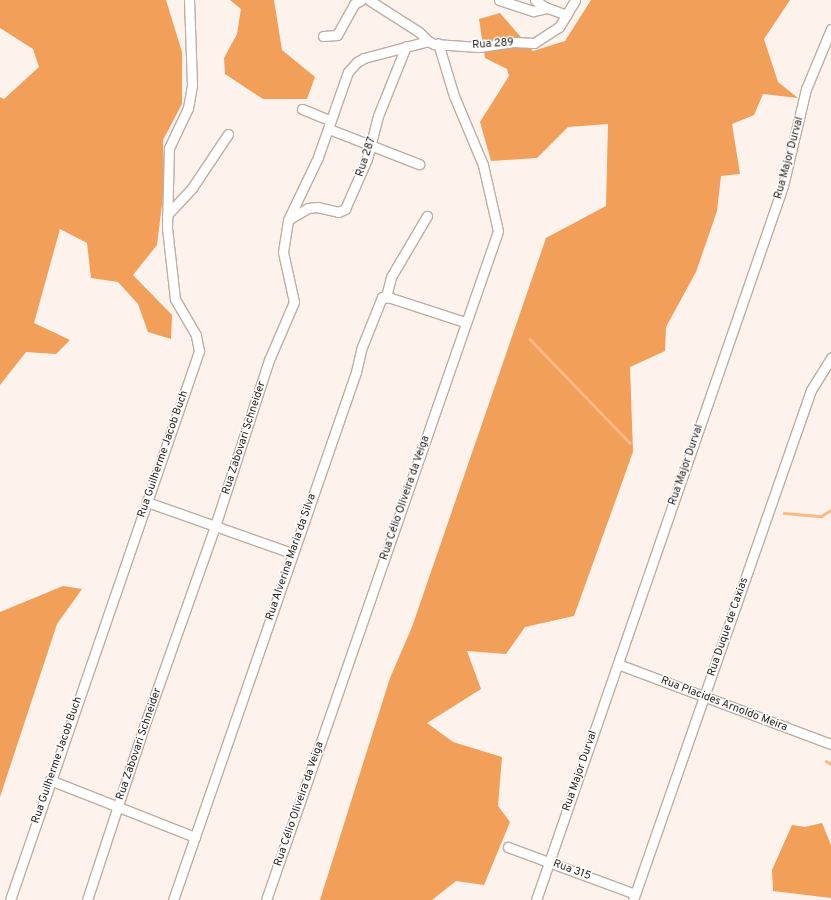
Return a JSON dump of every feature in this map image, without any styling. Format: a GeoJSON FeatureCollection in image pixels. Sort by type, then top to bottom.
{"type":"FeatureCollection","features":[{"type":"Feature","properties":{"kind":"street","name":"Rua Guilherme Jacob Buch"},"geometry":{"type":"LineString","coordinates":[[10,900],[50,780],[199,351],[196,335],[175,299],[167,215],[168,148],[188,108],[192,85],[189,0]]}},
{"type":"Feature","properties":{"kind":"street"},"geometry":{"type":"LineString","coordinates":[[323,36],[337,35],[354,4],[361,0]]}},
{"type":"Feature","properties":{"kind":"street"},"geometry":{"type":"LineString","coordinates":[[370,0],[414,28],[428,41]]}},
{"type":"Feature","properties":{"kind":"street"},"geometry":{"type":"LineString","coordinates":[[499,0],[533,12],[546,8]]}},
{"type":"Feature","properties":{"kind":"street"},"geometry":{"type":"LineString","coordinates":[[535,0],[546,8],[567,16]]}},
{"type":"Feature","properties":{"kind":"street","name":"Rua 289"},"geometry":{"type":"LineString","coordinates":[[438,43],[479,47],[514,42],[534,43],[559,27],[567,16],[575,0]]}},
{"type":"Feature","properties":{"kind":"street","name":"Rua Major Durval"},"geometry":{"type":"LineString","coordinates":[[536,900],[783,186],[806,89],[831,29]]}},
{"type":"Feature","properties":{"kind":"street","name":"Rua Zabovari Schneider"},"geometry":{"type":"LineString","coordinates":[[87,900],[215,526],[269,360],[294,302],[283,252],[288,220],[330,125],[351,67],[364,58],[406,46],[428,41],[438,43]]}},
{"type":"Feature","properties":{"kind":"street","name":"Rua Célio Oliveira da Veiga"},"geometry":{"type":"LineString","coordinates":[[266,900],[465,322],[498,231],[482,165],[454,96],[438,43]]}},
{"type":"Feature","properties":{"kind":"street","name":"Rua 287"},"geometry":{"type":"LineString","coordinates":[[288,220],[308,208],[317,207],[338,212],[345,209],[371,146],[378,116],[406,46]]}},
{"type":"Feature","properties":{"kind":"street"},"geometry":{"type":"LineString","coordinates":[[302,109],[371,146],[419,164]]}},
{"type":"Feature","properties":{"kind":"street"},"geometry":{"type":"LineString","coordinates":[[167,215],[192,188],[228,134]]}},
{"type":"Feature","properties":{"kind":"street"},"geometry":{"type":"LineString","coordinates":[[427,216],[392,277],[386,297],[465,322]]}},
{"type":"Feature","properties":{"kind":"street","name":"Rua Alverina Maria da Silva"},"geometry":{"type":"LineString","coordinates":[[173,900],[356,372],[371,321],[382,297],[386,297]]}},
{"type":"Feature","properties":{"kind":"street","name":"Rua Duque de Caxias"},"geometry":{"type":"LineString","coordinates":[[634,897],[811,390],[831,358]]}},
{"type":"Feature","properties":{"kind":"street"},"geometry":{"type":"LineString","coordinates":[[147,502],[292,553]]}},
{"type":"Feature","properties":{"kind":"street","name":"Rua Placides Arnoldo Meira"},"geometry":{"type":"LineString","coordinates":[[618,664],[831,744]]}},
{"type":"Feature","properties":{"kind":"street"},"geometry":{"type":"LineString","coordinates":[[50,780],[195,837]]}},
{"type":"Feature","properties":{"kind":"street","name":"Rua 315"},"geometry":{"type":"LineString","coordinates":[[508,847],[634,897]]}},
{"type":"Feature","properties":{"kind":"shaded area"},"geometry":{"type":"Polygon","coordinates":[[[0,0],[166,0],[182,52],[182,104],[163,140],[164,188],[157,245],[133,275],[172,315],[171,339],[148,332],[138,304],[118,282],[91,278],[87,243],[60,229],[34,323],[70,340],[56,354],[26,352],[0,385],[0,97],[4,99],[39,67],[33,49],[0,28],[0,0]]]}},
{"type":"Feature","properties":{"kind":"shaded area"},"geometry":{"type":"Polygon","coordinates":[[[230,0],[274,0],[282,50],[315,77],[307,99],[263,99],[225,74],[224,58],[237,34],[241,9],[230,0]]]}},
{"type":"Feature","properties":{"kind":"shaded area"},"geometry":{"type":"Polygon","coordinates":[[[591,0],[790,0],[764,39],[778,82],[798,98],[763,94],[754,115],[732,124],[740,174],[721,176],[717,211],[696,272],[666,327],[665,351],[630,367],[633,452],[574,616],[525,627],[506,654],[467,651],[481,689],[427,723],[453,742],[502,757],[498,806],[510,822],[484,885],[456,881],[432,900],[320,900],[390,678],[412,627],[546,238],[606,206],[608,124],[568,127],[537,158],[491,161],[480,122],[509,76],[507,69],[485,58],[479,19],[500,13],[533,51],[565,41],[591,0]]]}},
{"type":"Feature","properties":{"kind":"shaded area"},"geometry":{"type":"Polygon","coordinates":[[[63,586],[82,589],[57,624],[0,797],[0,612],[63,586]]]}},
{"type":"Feature","properties":{"kind":"shaded area"},"geometry":{"type":"Polygon","coordinates":[[[822,823],[831,845],[831,898],[773,891],[772,870],[792,825],[805,827],[822,823]]]}},
{"type":"Feature","properties":{"kind":"waterway"},"geometry":{"type":"LineString","coordinates":[[530,339],[630,443]]}},
{"type":"Feature","properties":{"kind":"waterway"},"geometry":{"type":"LineString","coordinates":[[784,513],[821,516],[831,510]]}},
{"type":"Feature","properties":{"kind":"waterway"},"geometry":{"type":"LineString","coordinates":[[826,761],[831,764]]}}]}
